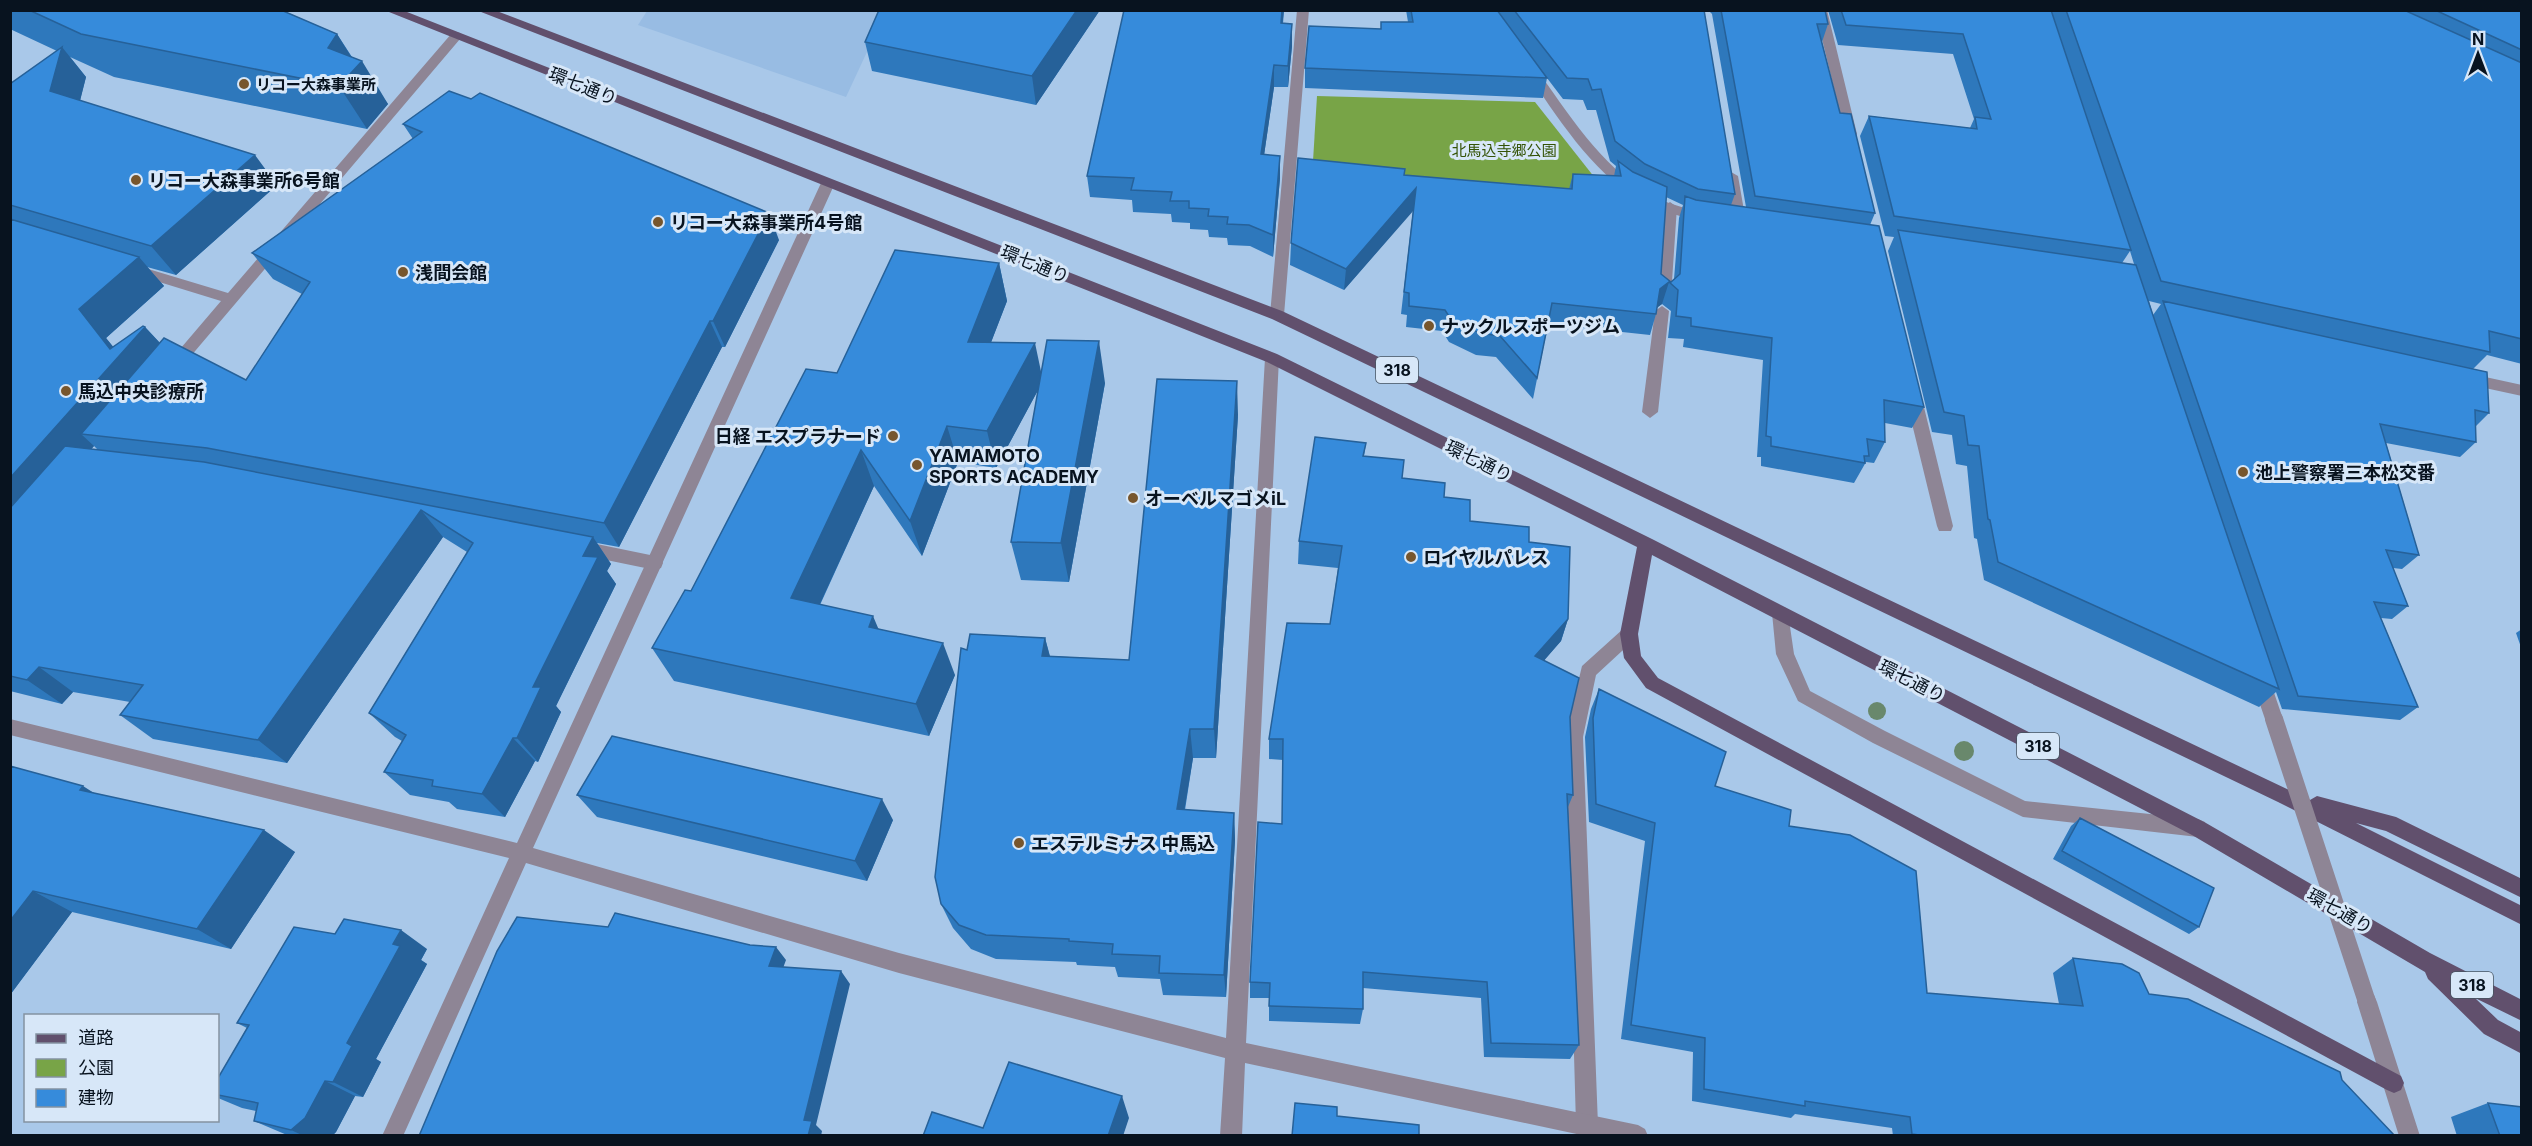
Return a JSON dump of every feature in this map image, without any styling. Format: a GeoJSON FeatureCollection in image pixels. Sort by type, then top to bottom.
{"type":"FeatureCollection","features":[{"type":"Feature","properties":{"kind":"main road","name":"環七通り"},"geometry":{"type":"LineString","coordinates":[[390,10],[1272,358],[1646,544],[2199,829],[2423,960],[2522,1011]]}},
{"type":"Feature","properties":{"kind":"main road","name":"環七通り"},"geometry":{"type":"LineString","coordinates":[[482,11],[1277,315],[2284,796],[2522,916]]}},
{"type":"Feature","properties":{"kind":"main road"},"geometry":{"type":"LineString","coordinates":[[1646,544],[1629,634],[1633,658],[1652,682],[2394,1083]]}},
{"type":"Feature","properties":{"kind":"main road"},"geometry":{"type":"LineString","coordinates":[[2284,796],[2389,823],[2522,890]]}},
{"type":"Feature","properties":{"kind":"main road"},"geometry":{"type":"LineString","coordinates":[[2423,960],[2491,1028],[2522,1044]]}},
{"type":"Feature","properties":{"kind":"street"},"geometry":{"type":"LineString","coordinates":[[1277,315],[1303,10]]}},
{"type":"Feature","properties":{"kind":"street"},"geometry":{"type":"LineString","coordinates":[[1821,10],[1854,148]]}},
{"type":"Feature","properties":{"kind":"street"},"geometry":{"type":"LineString","coordinates":[[164,378],[456,36]]}},
{"type":"Feature","properties":{"kind":"street"},"geometry":{"type":"LineString","coordinates":[[1521,56],[1603,166],[1624,185],[1689,215],[1734,221],[1729,164]]}},
{"type":"Feature","properties":{"kind":"street"},"geometry":{"type":"LineString","coordinates":[[392,1136],[828,183]]}},
{"type":"Feature","properties":{"kind":"street"},"geometry":{"type":"LineString","coordinates":[[1664,296],[1670,207]]}},
{"type":"Feature","properties":{"kind":"street"},"geometry":{"type":"LineString","coordinates":[[121,266],[231,299]]}},
{"type":"Feature","properties":{"kind":"street"},"geometry":{"type":"LineString","coordinates":[[1650,412],[1662,312]]}},
{"type":"Feature","properties":{"kind":"street"},"geometry":{"type":"LineString","coordinates":[[1231,1136],[1272,358]]}},
{"type":"Feature","properties":{"kind":"street"},"geometry":{"type":"LineString","coordinates":[[2455,376],[2522,391]]}},
{"type":"Feature","properties":{"kind":"street"},"geometry":{"type":"LineString","coordinates":[[1909,378],[1945,526]]}},
{"type":"Feature","properties":{"kind":"street"},"geometry":{"type":"LineString","coordinates":[[561,544],[655,563]]}},
{"type":"Feature","properties":{"kind":"street"},"geometry":{"type":"LineString","coordinates":[[1780,613],[1785,654],[1804,696],[1879,737],[2023,808],[2199,829]]}},
{"type":"Feature","properties":{"kind":"street"},"geometry":{"type":"LineString","coordinates":[[1587,1125],[1574,737],[1588,671],[1629,634]]}},
{"type":"Feature","properties":{"kind":"street"},"geometry":{"type":"LineString","coordinates":[[2256,663],[2410,1136]]}},
{"type":"Feature","properties":{"kind":"street"},"geometry":{"type":"LineString","coordinates":[[10,727],[522,854],[899,963],[1236,1050],[1630,1135]]}},
{"type":"Feature","properties":{"kind":"shaded area"},"geometry":{"type":"Polygon","coordinates":[[[647,11],[886,11],[846,97],[638,25],[647,11]]]}},
{"type":"Feature","properties":{"kind":"green space","name":"北馬込寺郷公園"},"geometry":{"type":"Polygon","coordinates":[[[1317,96],[1535,102],[1606,192],[1312,177],[1317,96]]]}},
{"type":"Feature","properties":{"kind":"building"},"geometry":{"type":"Polygon","coordinates":[[[29,10],[281,10],[337,34],[328,48],[362,61],[339,86],[81,34],[29,10]]]}},
{"type":"Feature","properties":{"kind":"building"},"geometry":{"type":"Polygon","coordinates":[[[879,10],[1077,10],[1032,76],[865,42],[879,10]]]}},
{"type":"Feature","properties":{"kind":"building"},"geometry":{"type":"Polygon","coordinates":[[[1124,10],[1282,10],[1281,23],[1292,24],[1288,66],[1274,65],[1261,154],[1280,156],[1273,235],[1249,225],[1227,224],[1228,217],[1208,216],[1209,209],[1189,208],[1189,201],[1170,201],[1172,192],[1131,190],[1134,178],[1087,176],[1124,10]]]}},
{"type":"Feature","properties":{"kind":"building"},"geometry":{"type":"Polygon","coordinates":[[[1411,10],[1497,10],[1547,78],[1305,68],[1309,26],[1381,29],[1381,22],[1413,22],[1411,10]]]}},
{"type":"Feature","properties":{"kind":"building"},"geometry":{"type":"Polygon","coordinates":[[[1514,10],[1704,10],[1735,194],[1698,189],[1645,164],[1615,141],[1601,89],[1592,90],[1588,79],[1567,78],[1514,10]]]}},
{"type":"Feature","properties":{"kind":"building"},"geometry":{"type":"Polygon","coordinates":[[[1721,10],[1825,10],[1828,24],[1817,24],[1840,113],[1851,114],[1875,213],[1755,196],[1721,10]]]}},
{"type":"Feature","properties":{"kind":"building"},"geometry":{"type":"Polygon","coordinates":[[[1841,10],[2051,10],[2131,250],[1894,216],[1869,116],[1977,129],[1975,117],[1991,119],[1963,34],[1846,25],[1841,10]]]}},
{"type":"Feature","properties":{"kind":"building"},"geometry":{"type":"Polygon","coordinates":[[[2066,10],[2404,10],[2522,63],[2522,339],[2489,331],[2490,352],[2161,281],[2066,10]]]}},
{"type":"Feature","properties":{"kind":"building"},"geometry":{"type":"Polygon","coordinates":[[[2435,10],[2522,10],[2522,50],[2435,10]]]}},
{"type":"Feature","properties":{"kind":"building","name":"リコー大森事業所6号館"},"geometry":{"type":"Polygon","coordinates":[[[62,47],[50,91],[255,155],[151,246],[10,205],[10,84],[62,47]]]}},
{"type":"Feature","properties":{"kind":"building"},"geometry":{"type":"Polygon","coordinates":[[[449,91],[471,99],[480,93],[769,213],[604,523],[207,448],[81,434],[164,338],[246,380],[310,282],[252,253],[422,132],[403,124],[449,91]]]}},
{"type":"Feature","properties":{"kind":"building"},"geometry":{"type":"Polygon","coordinates":[[[1298,158],[1405,169],[1404,175],[1572,189],[1573,174],[1621,176],[1618,161],[1633,172],[1667,187],[1661,274],[1671,282],[1680,274],[1685,196],[1696,200],[1879,226],[1924,407],[1884,400],[1885,442],[1867,439],[1869,456],[1864,456],[1865,463],[1771,446],[1771,437],[1766,436],[1772,338],[1691,326],[1691,318],[1676,316],[1678,290],[1669,282],[1660,289],[1656,314],[1552,303],[1537,378],[1500,336],[1480,333],[1452,321],[1445,310],[1409,306],[1409,293],[1404,292],[1416,188],[1346,269],[1291,243],[1298,158]]]}},
{"type":"Feature","properties":{"kind":"building"},"geometry":{"type":"Polygon","coordinates":[[[10,219],[139,257],[79,309],[110,349],[143,326],[145,327],[10,478],[10,219]]]}},
{"type":"Feature","properties":{"kind":"building"},"geometry":{"type":"Polygon","coordinates":[[[1898,230],[2136,265],[2279,689],[1998,562],[1988,519],[1979,446],[1968,445],[1964,416],[1944,412],[1898,230]]]}},
{"type":"Feature","properties":{"kind":"building"},"geometry":{"type":"Polygon","coordinates":[[[895,250],[999,263],[968,342],[1035,343],[987,431],[947,426],[910,521],[861,450],[791,598],[873,616],[869,627],[943,643],[916,704],[652,648],[685,590],[691,591],[806,369],[837,373],[895,250]]]}},
{"type":"Feature","properties":{"kind":"building"},"geometry":{"type":"Polygon","coordinates":[[[2163,301],[2487,372],[2489,413],[2475,410],[2476,442],[2380,424],[2419,555],[2386,550],[2408,606],[2374,602],[2418,707],[2298,696],[2163,301]]]}},
{"type":"Feature","properties":{"kind":"building"},"geometry":{"type":"Polygon","coordinates":[[[1047,340],[1099,341],[1061,543],[1011,542],[1047,340]]]}},
{"type":"Feature","properties":{"kind":"building"},"geometry":{"type":"Polygon","coordinates":[[[1157,379],[1237,381],[1214,729],[1190,729],[1177,809],[1234,813],[1224,975],[1159,973],[1160,956],[1112,954],[1113,944],[1069,941],[1069,939],[986,935],[959,925],[941,904],[935,877],[961,648],[967,650],[970,634],[1045,638],[1042,656],[1129,660],[1157,379]]]}},
{"type":"Feature","properties":{"kind":"building"},"geometry":{"type":"Polygon","coordinates":[[[1315,437],[1366,443],[1363,456],[1404,460],[1402,478],[1445,483],[1444,497],[1470,500],[1470,521],[1529,527],[1529,542],[1570,547],[1568,619],[1535,656],[1579,678],[1570,717],[1573,795],[1567,794],[1579,1045],[1491,1043],[1487,982],[1363,972],[1363,1009],[1269,1006],[1270,983],[1250,982],[1258,822],[1282,824],[1283,739],[1269,739],[1287,623],[1330,624],[1342,546],[1299,541],[1315,437]]]}},
{"type":"Feature","properties":{"kind":"building"},"geometry":{"type":"Polygon","coordinates":[[[65,446],[204,462],[593,537],[583,556],[598,557],[533,687],[541,687],[517,738],[513,738],[482,794],[432,786],[433,780],[384,772],[406,735],[369,713],[473,543],[421,510],[258,740],[120,715],[143,685],[39,667],[27,680],[10,676],[10,508],[65,446]]]}},
{"type":"Feature","properties":{"kind":"building"},"geometry":{"type":"Polygon","coordinates":[[[1599,689],[1726,752],[1715,786],[1791,810],[1789,826],[1850,835],[1916,871],[1927,993],[2083,1006],[2073,958],[2122,964],[2139,973],[2149,994],[2188,999],[2340,1072],[2342,1080],[2395,1136],[1926,1136],[1912,1134],[1910,1117],[1805,1101],[1805,1106],[1704,1089],[1705,1038],[1631,1025],[1655,823],[1596,804],[1593,718],[1599,689]]]}},
{"type":"Feature","properties":{"kind":"building"},"geometry":{"type":"Polygon","coordinates":[[[612,736],[882,799],[855,861],[577,795],[612,736]]]}},
{"type":"Feature","properties":{"kind":"building"},"geometry":{"type":"Polygon","coordinates":[[[10,766],[83,786],[80,790],[264,830],[197,929],[33,891],[10,921],[10,766]]]}},
{"type":"Feature","properties":{"kind":"building"},"geometry":{"type":"Polygon","coordinates":[[[2080,818],[2214,888],[2199,927],[2062,851],[2080,818]]]}},
{"type":"Feature","properties":{"kind":"building"},"geometry":{"type":"Polygon","coordinates":[[[615,913],[750,945],[776,947],[769,966],[841,971],[804,1120],[812,1121],[808,1136],[419,1136],[497,951],[517,917],[608,927],[615,913]]]}},
{"type":"Feature","properties":{"kind":"building"},"geometry":{"type":"Polygon","coordinates":[[[344,919],[401,930],[393,944],[400,946],[347,1043],[352,1046],[333,1082],[325,1081],[305,1118],[291,1130],[254,1121],[258,1103],[219,1095],[219,1076],[249,1025],[237,1023],[294,927],[335,934],[344,919]]]}},
{"type":"Feature","properties":{"kind":"building"},"geometry":{"type":"Polygon","coordinates":[[[1009,1062],[1122,1096],[1108,1136],[923,1136],[932,1112],[983,1128],[1009,1062]]]}},
{"type":"Feature","properties":{"kind":"building"},"geometry":{"type":"Polygon","coordinates":[[[1295,1103],[1337,1107],[1337,1116],[1419,1125],[1419,1136],[1292,1136],[1295,1103]]]}},
{"type":"Feature","properties":{"kind":"building"},"geometry":{"type":"Polygon","coordinates":[[[2488,1103],[2522,1107],[2522,1136],[2500,1136],[2488,1103]]]}},
{"type":"Feature","properties":{"kind":"place","name":"リコー大森事業所"},"geometry":{"type":"Point","coordinates":[244,84]}},
{"type":"Feature","properties":{"kind":"place","name":"リコー大森事業所6号館"},"geometry":{"type":"Point","coordinates":[136,180]}},
{"type":"Feature","properties":{"kind":"place","name":"リコー大森事業所4号館"},"geometry":{"type":"Point","coordinates":[658,222]}},
{"type":"Feature","properties":{"kind":"place","name":"浅間会館"},"geometry":{"type":"Point","coordinates":[403,272]}},
{"type":"Feature","properties":{"kind":"place","name":"ナックルスポーツジム"},"geometry":{"type":"Point","coordinates":[1429,326]}},
{"type":"Feature","properties":{"kind":"place","name":"馬込中央診療所"},"geometry":{"type":"Point","coordinates":[66,391]}},
{"type":"Feature","properties":{"kind":"place","name":"日経 エスプラナード"},"geometry":{"type":"Point","coordinates":[893,436]}},
{"type":"Feature","properties":{"kind":"place","name":"YAMAMOTO SPORTS ACADEMY"},"geometry":{"type":"Point","coordinates":[917,465]}},
{"type":"Feature","properties":{"kind":"place","name":"池上警察署三本松交番"},"geometry":{"type":"Point","coordinates":[2243,472]}},
{"type":"Feature","properties":{"kind":"place","name":"オーベルマゴメiL"},"geometry":{"type":"Point","coordinates":[1133,498]}},
{"type":"Feature","properties":{"kind":"place","name":"ロイヤルパレス"},"geometry":{"type":"Point","coordinates":[1411,557]}},
{"type":"Feature","properties":{"kind":"place","name":"エステルミナス 中馬込"},"geometry":{"type":"Point","coordinates":[1019,843]}}]}
